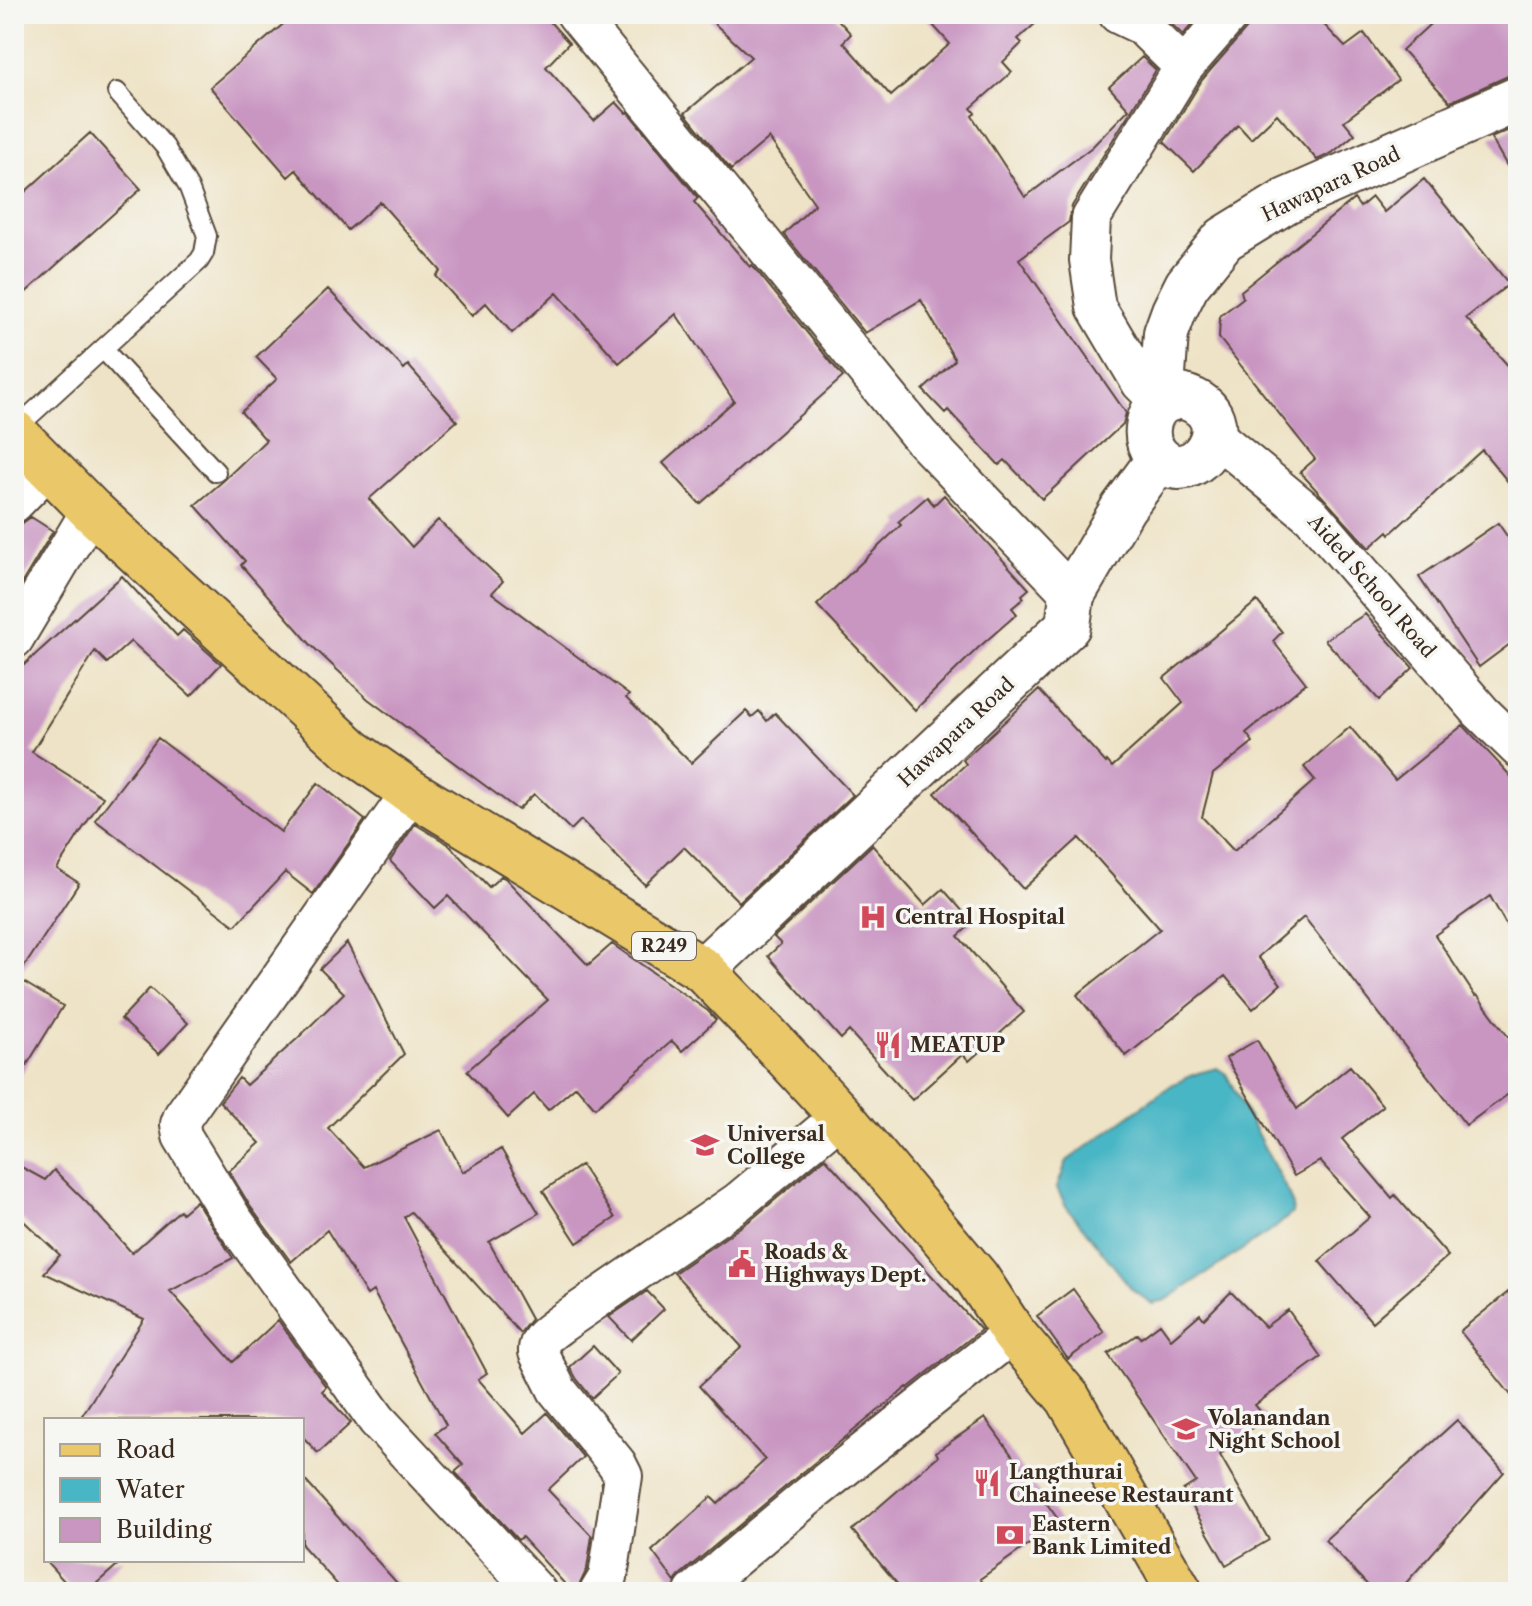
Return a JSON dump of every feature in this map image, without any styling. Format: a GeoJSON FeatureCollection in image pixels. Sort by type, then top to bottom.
{"type":"FeatureCollection","features":[{"type":"Feature","properties":{"kind":"main road","name":"R249"},"geometry":{"type":"LineString","coordinates":[[14,431],[91,510],[352,751],[411,792],[703,970],[841,1116],[977,1278],[1013,1333],[1068,1398],[1180,1592]]}},
{"type":"Feature","properties":{"kind":"street"},"geometry":{"type":"LineString","coordinates":[[576,14],[920,436],[1072,595]]}},
{"type":"Feature","properties":{"kind":"street"},"geometry":{"type":"LineString","coordinates":[[1118,14],[1141,25],[1184,67]]}},
{"type":"Feature","properties":{"kind":"street"},"geometry":{"type":"LineString","coordinates":[[1161,403],[1141,383],[1096,307],[1089,260],[1091,218],[1184,67],[1230,14]]}},
{"type":"Feature","properties":{"kind":"street","name":"Hawapara Road"},"geometry":{"type":"LineString","coordinates":[[1161,403],[1166,333],[1174,311],[1187,285],[1224,239],[1286,201],[1518,99]]}},
{"type":"Feature","properties":{"kind":"street"},"geometry":{"type":"LineString","coordinates":[[1181,396],[1192,399],[1211,417],[1215,436],[1200,460],[1179,467],[1159,459],[1148,441],[1148,428],[1151,416],[1161,403],[1181,396]]}},
{"type":"Feature","properties":{"kind":"street","name":"Aided School Road"},"geometry":{"type":"LineString","coordinates":[[1215,436],[1312,516],[1481,712],[1518,748]]}},
{"type":"Feature","properties":{"kind":"street","name":"Hawapara Road"},"geometry":{"type":"LineString","coordinates":[[703,970],[1068,626],[1072,595],[1123,508],[1159,459]]}},
{"type":"Feature","properties":{"kind":"street"},"geometry":{"type":"LineString","coordinates":[[14,503],[48,468]]}},
{"type":"Feature","properties":{"kind":"street"},"geometry":{"type":"LineString","coordinates":[[14,639],[91,510]]}},
{"type":"Feature","properties":{"kind":"street"},"geometry":{"type":"LineString","coordinates":[[411,792],[180,1124],[191,1153],[232,1218],[377,1420],[537,1592]]}},
{"type":"Feature","properties":{"kind":"street"},"geometry":{"type":"LineString","coordinates":[[599,1592],[608,1577],[623,1476],[617,1464],[557,1390],[538,1352],[540,1340],[738,1202],[841,1116]]}},
{"type":"Feature","properties":{"kind":"street"},"geometry":{"type":"LineString","coordinates":[[694,1592],[1013,1333]]}},
{"type":"Feature","properties":{"kind":"lane"},"geometry":{"type":"LineString","coordinates":[[14,431],[199,261],[204,253],[207,236],[189,188],[165,147],[117,92]]}},
{"type":"Feature","properties":{"kind":"lane"},"geometry":{"type":"LineString","coordinates":[[103,349],[216,472]]}},
{"type":"Feature","properties":{"kind":"water"},"geometry":{"type":"Polygon","coordinates":[[[1217,1068],[1226,1074],[1287,1191],[1293,1206],[1292,1213],[1275,1228],[1166,1300],[1152,1304],[1132,1289],[1066,1206],[1057,1188],[1067,1161],[1173,1084],[1217,1068]]]}},
{"type":"Feature","properties":{"kind":"building"},"geometry":{"type":"Polygon","coordinates":[[[295,14],[543,14],[569,43],[546,67],[594,121],[616,102],[628,112],[698,198],[694,202],[750,267],[752,265],[843,377],[700,504],[663,463],[734,401],[676,314],[619,363],[557,293],[512,333],[486,303],[472,316],[436,276],[441,271],[380,202],[348,230],[296,170],[288,177],[210,87],[295,14]]]}},
{"type":"Feature","properties":{"kind":"building"},"geometry":{"type":"Polygon","coordinates":[[[704,14],[833,14],[851,34],[843,42],[891,96],[950,44],[923,14],[1046,14],[1018,39],[1022,43],[1003,62],[1012,72],[971,108],[975,113],[972,116],[1025,197],[1092,147],[1129,109],[1109,87],[1142,57],[1156,70],[1072,206],[1069,222],[1019,259],[1126,413],[1123,424],[1042,499],[1005,460],[999,465],[948,410],[945,413],[923,390],[955,360],[921,300],[865,333],[784,234],[815,204],[769,138],[731,170],[685,113],[751,57],[704,14]]]}},
{"type":"Feature","properties":{"kind":"building"},"geometry":{"type":"Polygon","coordinates":[[[1161,14],[1201,14],[1183,35],[1161,14]]]}},
{"type":"Feature","properties":{"kind":"building"},"geometry":{"type":"Polygon","coordinates":[[[1251,14],[1314,14],[1345,47],[1364,33],[1398,80],[1344,121],[1355,134],[1332,153],[1317,160],[1277,114],[1251,139],[1238,125],[1194,171],[1164,142],[1202,80],[1247,28],[1251,14]]]}},
{"type":"Feature","properties":{"kind":"building"},"geometry":{"type":"Polygon","coordinates":[[[1441,14],[1518,14],[1518,74],[1450,102],[1402,50],[1441,14]]]}},
{"type":"Feature","properties":{"kind":"building"},"geometry":{"type":"Polygon","coordinates":[[[1518,126],[1518,185],[1491,138],[1518,126]]]}},
{"type":"Feature","properties":{"kind":"building"},"geometry":{"type":"Polygon","coordinates":[[[90,133],[141,189],[14,303],[14,202],[90,133]]]}},
{"type":"Feature","properties":{"kind":"building"},"geometry":{"type":"Polygon","coordinates":[[[1424,179],[1509,284],[1466,318],[1518,377],[1518,494],[1482,450],[1390,534],[1388,531],[1369,548],[1300,472],[1315,459],[1219,338],[1220,316],[1243,298],[1241,291],[1354,199],[1360,207],[1372,197],[1384,212],[1424,179]]]}},
{"type":"Feature","properties":{"kind":"building"},"geometry":{"type":"Polygon","coordinates":[[[328,289],[404,369],[408,365],[457,421],[369,499],[412,547],[438,520],[503,581],[492,593],[629,695],[626,698],[691,763],[746,711],[752,717],[759,711],[767,721],[775,713],[853,795],[739,902],[684,847],[645,885],[581,820],[571,830],[534,794],[518,810],[368,699],[311,645],[241,565],[245,561],[195,505],[266,440],[241,412],[277,379],[256,357],[328,289]]]}},
{"type":"Feature","properties":{"kind":"building"},"geometry":{"type":"Polygon","coordinates":[[[944,495],[1029,589],[1012,608],[1017,614],[915,710],[817,605],[901,525],[898,522],[927,497],[934,505],[944,495]]]}},
{"type":"Feature","properties":{"kind":"building"},"geometry":{"type":"Polygon","coordinates":[[[31,517],[53,531],[14,596],[14,524],[21,524],[31,517]]]}},
{"type":"Feature","properties":{"kind":"building"},"geometry":{"type":"Polygon","coordinates":[[[1498,523],[1518,552],[1518,638],[1479,667],[1419,577],[1498,523]]]}},
{"type":"Feature","properties":{"kind":"building"},"geometry":{"type":"Polygon","coordinates":[[[122,576],[177,636],[183,630],[221,664],[191,696],[131,641],[107,663],[95,651],[32,752],[103,797],[57,869],[79,883],[17,978],[63,1006],[14,1086],[14,674],[122,576]]]}},
{"type":"Feature","properties":{"kind":"building"},"geometry":{"type":"Polygon","coordinates":[[[1257,601],[1282,632],[1273,641],[1306,683],[1246,733],[1253,742],[1213,774],[1202,817],[1234,851],[1315,780],[1304,767],[1350,727],[1395,780],[1463,725],[1518,784],[1518,946],[1490,896],[1435,935],[1475,996],[1518,1050],[1518,1087],[1466,1125],[1304,917],[1258,957],[1281,984],[1253,1009],[1225,976],[1126,1056],[1077,995],[1160,929],[1079,838],[1023,889],[935,793],[966,764],[963,760],[1039,690],[1112,767],[1183,703],[1164,678],[1257,601]]]}},
{"type":"Feature","properties":{"kind":"building"},"geometry":{"type":"Polygon","coordinates":[[[1365,614],[1413,668],[1379,700],[1325,640],[1365,614]]]}},
{"type":"Feature","properties":{"kind":"building"},"geometry":{"type":"Polygon","coordinates":[[[158,738],[281,832],[318,783],[365,820],[313,894],[285,872],[235,926],[95,820],[158,738]]]}},
{"type":"Feature","properties":{"kind":"building"},"geometry":{"type":"Polygon","coordinates":[[[415,824],[448,844],[489,887],[501,876],[506,879],[588,965],[612,944],[708,1011],[716,1020],[682,1051],[672,1041],[595,1108],[576,1086],[548,1110],[534,1094],[508,1118],[467,1071],[548,1000],[448,896],[435,908],[390,861],[415,824]]]}},
{"type":"Feature","properties":{"kind":"building"},"geometry":{"type":"Polygon","coordinates":[[[872,845],[925,905],[943,889],[973,923],[958,936],[1024,1012],[969,1061],[963,1054],[912,1100],[849,1031],[841,1039],[768,956],[781,944],[774,937],[872,845]]]}},
{"type":"Feature","properties":{"kind":"building"},"geometry":{"type":"Polygon","coordinates":[[[347,943],[404,1054],[328,1128],[364,1167],[441,1130],[463,1172],[501,1149],[539,1213],[489,1242],[531,1319],[520,1333],[411,1212],[404,1217],[487,1373],[478,1379],[525,1433],[547,1413],[583,1457],[548,1490],[592,1536],[587,1569],[576,1592],[572,1592],[522,1537],[518,1540],[455,1472],[463,1465],[435,1433],[446,1425],[373,1291],[367,1295],[327,1230],[291,1262],[229,1171],[260,1143],[220,1102],[239,1078],[246,1085],[344,993],[320,969],[347,943]]]}},
{"type":"Feature","properties":{"kind":"building"},"geometry":{"type":"Polygon","coordinates":[[[150,988],[188,1023],[159,1054],[121,1019],[150,988]]]}},
{"type":"Feature","properties":{"kind":"building"},"geometry":{"type":"Polygon","coordinates":[[[1257,1040],[1297,1109],[1350,1066],[1383,1106],[1342,1139],[1392,1198],[1395,1195],[1448,1256],[1372,1322],[1319,1261],[1370,1217],[1320,1161],[1294,1176],[1226,1058],[1257,1040]]]}},
{"type":"Feature","properties":{"kind":"building"},"geometry":{"type":"Polygon","coordinates":[[[825,1158],[981,1330],[797,1477],[675,1582],[652,1551],[711,1497],[718,1504],[765,1460],[699,1386],[742,1347],[674,1273],[752,1219],[825,1158]]]}},
{"type":"Feature","properties":{"kind":"building"},"geometry":{"type":"Polygon","coordinates":[[[14,1163],[45,1180],[54,1170],[132,1253],[180,1210],[182,1213],[196,1201],[233,1258],[170,1291],[233,1362],[278,1320],[326,1387],[322,1391],[351,1423],[318,1453],[304,1438],[304,1418],[80,1418],[144,1319],[44,1273],[60,1255],[14,1212],[14,1163]]]}},
{"type":"Feature","properties":{"kind":"building"},"geometry":{"type":"Polygon","coordinates":[[[581,1165],[615,1218],[577,1243],[543,1191],[581,1165]]]}},
{"type":"Feature","properties":{"kind":"building"},"geometry":{"type":"Polygon","coordinates":[[[1518,1284],[1518,1404],[1460,1331],[1518,1284]]]}},
{"type":"Feature","properties":{"kind":"building"},"geometry":{"type":"Polygon","coordinates":[[[1073,1289],[1104,1332],[1068,1359],[1037,1316],[1073,1289]]]}},
{"type":"Feature","properties":{"kind":"building"},"geometry":{"type":"Polygon","coordinates":[[[647,1291],[664,1309],[631,1340],[609,1317],[647,1291]]]}},
{"type":"Feature","properties":{"kind":"building"},"geometry":{"type":"Polygon","coordinates":[[[1231,1292],[1265,1327],[1288,1310],[1321,1357],[1255,1405],[1265,1417],[1220,1455],[1269,1540],[1226,1565],[1183,1490],[1196,1482],[1108,1354],[1138,1334],[1141,1338],[1160,1324],[1171,1339],[1200,1314],[1204,1319],[1231,1292]]]}},
{"type":"Feature","properties":{"kind":"building"},"geometry":{"type":"Polygon","coordinates":[[[593,1346],[618,1374],[592,1398],[570,1367],[593,1346]]]}},
{"type":"Feature","properties":{"kind":"building"},"geometry":{"type":"Polygon","coordinates":[[[985,1418],[1060,1522],[980,1579],[991,1592],[904,1592],[852,1530],[938,1456],[936,1452],[985,1418]]]}},
{"type":"Feature","properties":{"kind":"building"},"geometry":{"type":"Polygon","coordinates":[[[1457,1420],[1504,1472],[1398,1592],[1374,1592],[1325,1540],[1457,1420]]]}},
{"type":"Feature","properties":{"kind":"building"},"geometry":{"type":"Polygon","coordinates":[[[304,1479],[405,1592],[344,1592],[304,1547],[304,1479]]]}},
{"type":"Feature","properties":{"kind":"building"},"geometry":{"type":"Polygon","coordinates":[[[47,1562],[121,1562],[87,1592],[74,1592],[47,1562]]]}},
{"type":"Feature","properties":{"kind":"place","name":"Central Hospital"},"geometry":{"type":"Point","coordinates":[873,917]}},
{"type":"Feature","properties":{"kind":"place","name":"MEATUP"},"geometry":{"type":"Point","coordinates":[888,1045]}},
{"type":"Feature","properties":{"kind":"place","name":"Universal College"},"geometry":{"type":"Point","coordinates":[705,1145]}},
{"type":"Feature","properties":{"kind":"place","name":"Roads & Highways Dept."},"geometry":{"type":"Point","coordinates":[742,1264]}},
{"type":"Feature","properties":{"kind":"place","name":"Volanandan Night School"},"geometry":{"type":"Point","coordinates":[1186,1429]}},
{"type":"Feature","properties":{"kind":"place","name":"Langthurai Chaineese Restaurant"},"geometry":{"type":"Point","coordinates":[987,1483]}},
{"type":"Feature","properties":{"kind":"place","name":"Eastern Bank Limited"},"geometry":{"type":"Point","coordinates":[1010,1535]}}]}
